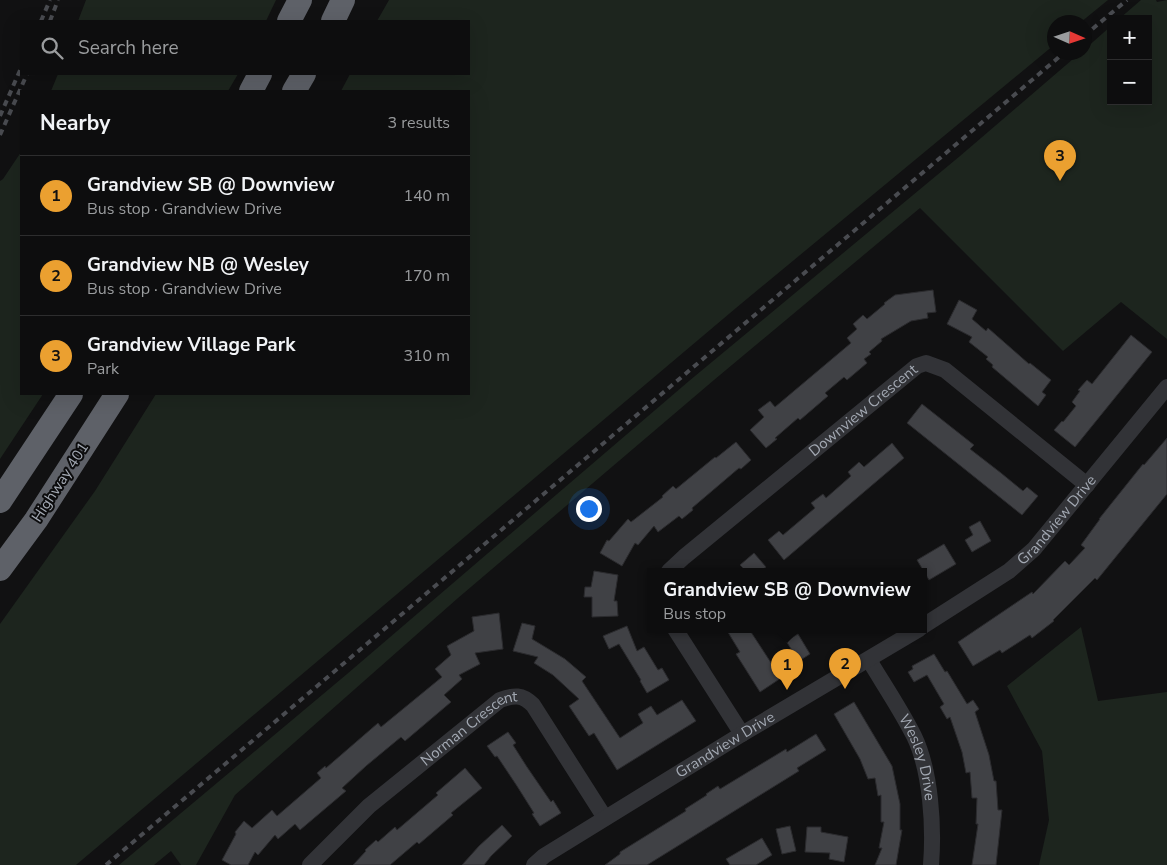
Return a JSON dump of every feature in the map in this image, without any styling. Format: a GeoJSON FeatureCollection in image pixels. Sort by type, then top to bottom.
{"type":"FeatureCollection","features":[{"type":"Feature","properties":{"kind":"highway"},"geometry":{"type":"LineString","coordinates":[[290,20],[300,0]]}},
{"type":"Feature","properties":{"kind":"highway"},"geometry":{"type":"LineString","coordinates":[[333,20],[343,0]]}},
{"type":"Feature","properties":{"kind":"highway"},"geometry":{"type":"LineString","coordinates":[[252,90],[259,75]]}},
{"type":"Feature","properties":{"kind":"highway"},"geometry":{"type":"LineString","coordinates":[[295,90],[303,75]]}},
{"type":"Feature","properties":{"kind":"highway"},"geometry":{"type":"LineString","coordinates":[[0,501],[70,395]]}},
{"type":"Feature","properties":{"kind":"highway","name":"Highway 401"},"geometry":{"type":"LineString","coordinates":[[0,569],[36,520],[115,395]]}},
{"type":"Feature","properties":{"kind":"street","name":"Downview Crescent"},"geometry":{"type":"LineString","coordinates":[[672,568],[917,366],[926,363],[945,370],[1086,485]]}},
{"type":"Feature","properties":{"kind":"street","name":"Grandview Drive"},"geometry":{"type":"LineString","coordinates":[[927,623],[1009,571],[1034,549],[1159,394],[1167,387]]}},
{"type":"Feature","properties":{"kind":"street"},"geometry":{"type":"LineString","coordinates":[[679,633],[742,734]]}},
{"type":"Feature","properties":{"kind":"street","name":"Grandview Drive"},"geometry":{"type":"LineString","coordinates":[[534,865],[544,856],[742,734],[913,633]]}},
{"type":"Feature","properties":{"kind":"street","name":"Wesley Drive"},"geometry":{"type":"LineString","coordinates":[[869,660],[915,737],[926,774],[932,821],[931,865]]}},
{"type":"Feature","properties":{"kind":"street","name":"Norman Crescent"},"geometry":{"type":"LineString","coordinates":[[310,865],[369,806],[500,700],[508,697],[526,698],[533,705],[605,818]]}},
{"type":"Feature","properties":{"kind":"shaded area"},"geometry":{"type":"Polygon","coordinates":[[[86,0],[276,0],[266,20],[78,20],[86,0]]]}},
{"type":"Feature","properties":{"kind":"shaded area"},"geometry":{"type":"Polygon","coordinates":[[[389,0],[1108,0],[1090,15],[1047,15],[1047,51],[736,308],[76,865],[0,865],[0,624],[95,491],[155,395],[470,395],[470,90],[342,90],[349,75],[470,75],[470,20],[378,20],[389,0]]]}},
{"type":"Feature","properties":{"kind":"shaded area"},"geometry":{"type":"Polygon","coordinates":[[[1141,0],[1156,0],[1157,2],[1167,0],[1167,339],[1121,302],[1063,351],[920,208],[458,598],[235,795],[196,865],[181,865],[171,851],[154,865],[119,865],[347,674],[689,381],[960,156],[1072,60],[1092,60],[1092,43],[1107,30],[1107,105],[1152,105],[1152,15],[1124,15],[1141,0]]]}},
{"type":"Feature","properties":{"kind":"shaded area"},"geometry":{"type":"Polygon","coordinates":[[[58,75],[237,75],[229,90],[51,90],[58,75]]]}},
{"type":"Feature","properties":{"kind":"shaded area"},"geometry":{"type":"Polygon","coordinates":[[[20,154],[20,395],[42,395],[0,459],[0,181],[20,154]]]}},
{"type":"Feature","properties":{"kind":"shaded area"},"geometry":{"type":"Polygon","coordinates":[[[1081,627],[1098,701],[1167,692],[1167,865],[1039,865],[1049,820],[1042,751],[1007,686],[1081,627]]]}},
{"type":"Feature","properties":{"kind":"building"},"geometry":{"type":"Polygon","coordinates":[[[933,290],[936,312],[927,313],[928,318],[911,321],[881,339],[882,341],[869,352],[871,354],[864,359],[867,363],[847,380],[844,377],[825,393],[828,396],[800,420],[798,418],[766,448],[750,430],[764,417],[758,410],[770,401],[775,407],[851,343],[847,338],[857,329],[853,324],[863,315],[867,319],[895,295],[933,290]]]}},
{"type":"Feature","properties":{"kind":"building"},"geometry":{"type":"Polygon","coordinates":[[[959,300],[977,310],[972,319],[986,331],[988,328],[1029,364],[1051,380],[1042,392],[1046,395],[1038,406],[992,367],[993,365],[986,359],[988,357],[969,342],[972,337],[947,324],[959,300]]]}},
{"type":"Feature","properties":{"kind":"building"},"geometry":{"type":"Polygon","coordinates":[[[1131,335],[1152,352],[1075,447],[1054,430],[1076,406],[1072,402],[1080,391],[1078,390],[1087,380],[1092,384],[1131,335]]]}},
{"type":"Feature","properties":{"kind":"building"},"geometry":{"type":"Polygon","coordinates":[[[922,404],[974,445],[970,449],[1023,491],[1027,487],[1038,496],[1022,515],[907,423],[922,404]]]}},
{"type":"Feature","properties":{"kind":"building"},"geometry":{"type":"Polygon","coordinates":[[[1167,438],[1167,494],[1097,580],[1095,578],[1054,621],[1032,638],[1030,635],[1002,653],[1000,650],[973,666],[958,642],[1032,592],[1033,594],[1065,561],[1069,565],[1085,548],[1081,545],[1099,519],[1143,464],[1167,438]]]}},
{"type":"Feature","properties":{"kind":"building"},"geometry":{"type":"Polygon","coordinates":[[[736,442],[751,460],[692,508],[693,510],[682,519],[679,516],[658,532],[654,526],[638,545],[635,543],[622,566],[600,553],[607,540],[609,541],[628,519],[631,522],[663,497],[673,486],[676,489],[736,442]]]}},
{"type":"Feature","properties":{"kind":"building"},"geometry":{"type":"Polygon","coordinates":[[[892,443],[904,458],[784,560],[768,540],[779,531],[783,535],[815,508],[811,503],[823,494],[826,498],[851,476],[848,472],[859,462],[864,467],[892,443]]]}},
{"type":"Feature","properties":{"kind":"building"},"geometry":{"type":"Polygon","coordinates":[[[980,521],[991,541],[972,552],[965,540],[973,535],[969,527],[980,521]]]}},
{"type":"Feature","properties":{"kind":"building"},"geometry":{"type":"Polygon","coordinates":[[[944,544],[956,564],[929,580],[927,568],[922,568],[917,560],[944,544]]]}},
{"type":"Feature","properties":{"kind":"building"},"geometry":{"type":"Polygon","coordinates":[[[754,553],[766,567],[743,568],[740,565],[754,553]]]}},
{"type":"Feature","properties":{"kind":"building"},"geometry":{"type":"Polygon","coordinates":[[[594,571],[618,575],[614,601],[617,601],[618,616],[592,617],[592,597],[584,597],[585,587],[591,587],[594,571]]]}},
{"type":"Feature","properties":{"kind":"building"},"geometry":{"type":"Polygon","coordinates":[[[499,613],[503,649],[475,653],[480,664],[459,675],[462,679],[444,695],[451,702],[405,741],[401,737],[366,766],[342,788],[346,791],[300,830],[295,824],[278,839],[275,835],[258,855],[255,852],[248,865],[231,865],[222,860],[236,834],[235,832],[244,821],[252,828],[272,810],[277,816],[321,778],[317,773],[325,766],[326,768],[378,723],[381,727],[442,677],[435,669],[451,655],[447,646],[474,631],[472,617],[499,613]]]}},
{"type":"Feature","properties":{"kind":"building"},"geometry":{"type":"Polygon","coordinates":[[[522,623],[535,626],[532,639],[565,659],[586,677],[582,681],[620,738],[643,723],[638,714],[651,706],[657,715],[682,700],[696,721],[617,770],[594,733],[589,736],[569,706],[579,699],[553,675],[534,663],[538,657],[513,651],[522,623]]]}},
{"type":"Feature","properties":{"kind":"building"},"geometry":{"type":"Polygon","coordinates":[[[627,626],[637,651],[644,647],[658,670],[662,668],[669,680],[647,693],[619,644],[609,649],[603,636],[627,626]]]}},
{"type":"Feature","properties":{"kind":"building"},"geometry":{"type":"Polygon","coordinates":[[[728,633],[752,633],[781,678],[760,692],[736,654],[740,652],[728,633]]]}},
{"type":"Feature","properties":{"kind":"building"},"geometry":{"type":"Polygon","coordinates":[[[798,634],[810,654],[799,661],[786,641],[798,634]]]}},
{"type":"Feature","properties":{"kind":"building"},"geometry":{"type":"Polygon","coordinates":[[[934,654],[967,704],[973,700],[979,709],[975,712],[989,755],[994,781],[996,781],[998,810],[1002,810],[996,865],[972,865],[978,824],[976,824],[977,798],[972,798],[970,772],[966,773],[962,752],[950,717],[947,719],[940,707],[944,704],[927,675],[914,682],[908,672],[913,669],[912,666],[934,654]]]}},
{"type":"Feature","properties":{"kind":"building"},"geometry":{"type":"Polygon","coordinates":[[[854,702],[892,766],[900,804],[900,830],[902,830],[896,865],[875,865],[882,848],[879,848],[884,822],[881,822],[881,795],[878,796],[875,778],[868,779],[860,759],[834,714],[854,702]]]}},
{"type":"Feature","properties":{"kind":"building"},"geometry":{"type":"Polygon","coordinates":[[[508,732],[516,743],[513,745],[527,767],[551,802],[553,800],[561,813],[540,826],[517,786],[497,756],[495,757],[487,746],[508,732]]]}},
{"type":"Feature","properties":{"kind":"building"},"geometry":{"type":"Polygon","coordinates":[[[816,734],[826,750],[797,768],[799,771],[647,865],[605,865],[620,854],[620,852],[686,811],[685,809],[718,786],[720,789],[786,749],[787,752],[816,734]]]}},
{"type":"Feature","properties":{"kind":"building"},"geometry":{"type":"Polygon","coordinates":[[[465,768],[482,788],[451,813],[453,815],[419,844],[417,842],[390,865],[353,865],[376,840],[378,842],[395,827],[397,830],[438,795],[436,793],[465,768]]]}},
{"type":"Feature","properties":{"kind":"building"},"geometry":{"type":"Polygon","coordinates":[[[502,825],[512,836],[484,865],[462,865],[479,846],[502,825]]]}},
{"type":"Feature","properties":{"kind":"building"},"geometry":{"type":"Polygon","coordinates":[[[790,826],[796,851],[782,854],[776,829],[790,826]]]}},
{"type":"Feature","properties":{"kind":"building"},"geometry":{"type":"Polygon","coordinates":[[[807,827],[821,827],[821,832],[848,837],[844,862],[829,859],[830,853],[805,852],[807,827]]]}},
{"type":"Feature","properties":{"kind":"building"},"geometry":{"type":"Polygon","coordinates":[[[762,838],[772,855],[756,865],[730,865],[726,859],[762,838]]]}},
{"type":"Feature","properties":{"kind":"railway"},"geometry":{"type":"LineString","coordinates":[[41,20],[50,0]]}},
{"type":"Feature","properties":{"kind":"railway"},"geometry":{"type":"LineString","coordinates":[[50,20],[58,0]]}},
{"type":"Feature","properties":{"kind":"railway"},"geometry":{"type":"LineString","coordinates":[[1092,29],[1127,0]]}},
{"type":"Feature","properties":{"kind":"railway"},"geometry":{"type":"LineString","coordinates":[[106,865],[1056,60]]}},
{"type":"Feature","properties":{"kind":"railway"},"geometry":{"type":"LineString","coordinates":[[0,116],[20,70]]}},
{"type":"Feature","properties":{"kind":"railway"},"geometry":{"type":"LineString","coordinates":[[0,135],[27,75]]}},
{"type":"Feature","properties":{"kind":"place","name":"Grandview Village Park"},"geometry":{"type":"Point","coordinates":[1060,181]}},
{"type":"Feature","properties":{"kind":"place","name":"Grandview NB @ Wesley"},"geometry":{"type":"Point","coordinates":[845,689]}},
{"type":"Feature","properties":{"kind":"place","name":"Grandview SB @ Downview"},"geometry":{"type":"Point","coordinates":[787,690]}}]}
